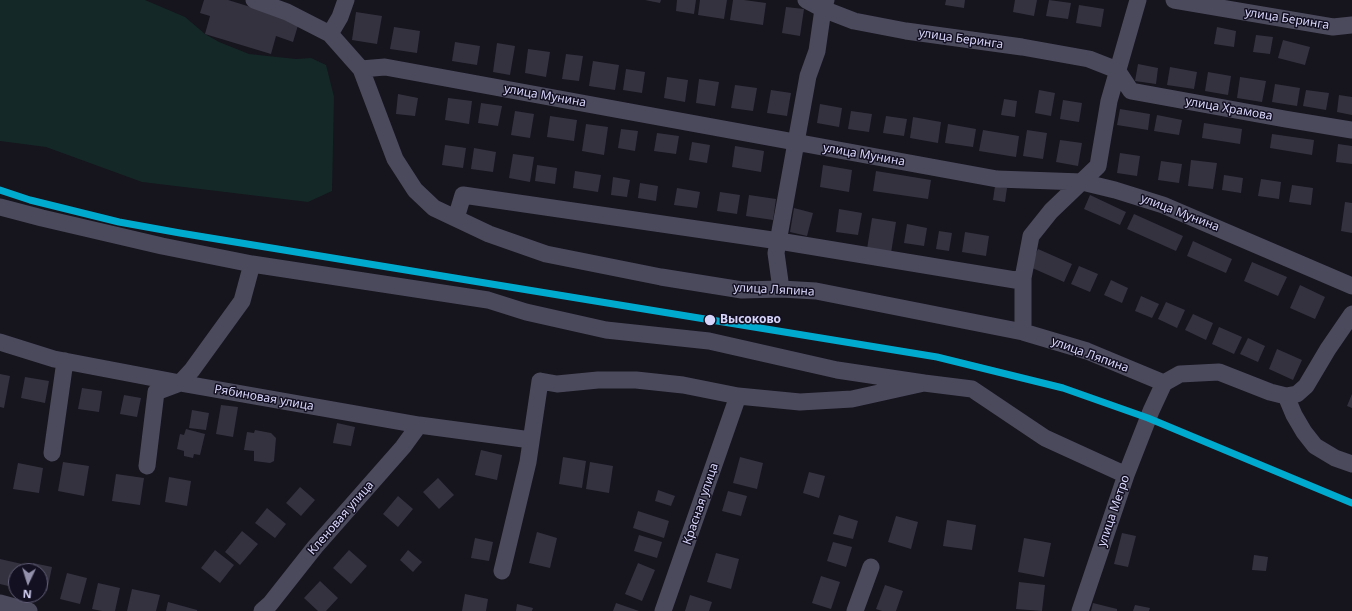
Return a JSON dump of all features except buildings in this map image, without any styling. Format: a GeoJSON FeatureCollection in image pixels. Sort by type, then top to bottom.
{"type":"FeatureCollection","features":[{"type":"Feature","properties":{"kind":"street"},"geometry":{"type":"LineString","coordinates":[[254,0],[287,12],[330,34],[361,69]]}},
{"type":"Feature","properties":{"kind":"street"},"geometry":{"type":"LineString","coordinates":[[330,34],[340,17],[346,0]]}},
{"type":"Feature","properties":{"kind":"street","name":"улица Беринга"},"geometry":{"type":"LineString","coordinates":[[806,0],[824,4],[854,20],[906,31],[1022,47],[1089,59],[1117,70]]}},
{"type":"Feature","properties":{"kind":"street"},"geometry":{"type":"LineString","coordinates":[[1023,332],[1023,278],[1031,236],[1051,211],[1098,166],[1109,101],[1138,0]]}},
{"type":"Feature","properties":{"kind":"street","name":"улица Беринга"},"geometry":{"type":"LineString","coordinates":[[1174,0],[1333,27],[1352,25]]}},
{"type":"Feature","properties":{"kind":"street"},"geometry":{"type":"LineString","coordinates":[[781,289],[776,252],[808,76],[817,51],[824,4]]}},
{"type":"Feature","properties":{"kind":"street","name":"улица Мунина"},"geometry":{"type":"LineString","coordinates":[[361,69],[385,67],[997,179],[1082,182],[1164,204],[1352,286]]}},
{"type":"Feature","properties":{"kind":"street","name":"улица Ляпина"},"geometry":{"type":"LineString","coordinates":[[361,69],[395,160],[415,190],[434,208],[489,234],[546,254],[661,277],[742,290],[781,289],[816,291],[1023,332],[1087,351],[1164,383]]}},
{"type":"Feature","properties":{"kind":"street","name":"улица Храмова"},"geometry":{"type":"LineString","coordinates":[[1117,70],[1131,91],[1352,130]]}},
{"type":"Feature","properties":{"kind":"street"},"geometry":{"type":"LineString","coordinates":[[456,218],[463,195],[779,241],[1015,280],[1023,278]]}},
{"type":"Feature","properties":{"kind":"street"},"geometry":{"type":"LineString","coordinates":[[0,207],[162,246],[252,264],[488,300],[526,312],[606,330],[709,341],[837,370],[972,389],[1045,438],[1126,475]]}},
{"type":"Feature","properties":{"kind":"street"},"geometry":{"type":"LineString","coordinates":[[146,466],[156,392],[180,383],[192,370],[242,301],[252,264]]}},
{"type":"Feature","properties":{"kind":"street"},"geometry":{"type":"LineString","coordinates":[[1164,383],[1180,374],[1219,372],[1270,392],[1286,396],[1297,394],[1306,386],[1328,349],[1352,314]]}},
{"type":"Feature","properties":{"kind":"street","name":"Рябиновая улица"},"geometry":{"type":"LineString","coordinates":[[0,342],[65,361],[180,383],[419,424],[532,440]]}},
{"type":"Feature","properties":{"kind":"street"},"geometry":{"type":"LineString","coordinates":[[52,453],[65,361]]}},
{"type":"Feature","properties":{"kind":"street"},"geometry":{"type":"LineString","coordinates":[[502,571],[528,462],[540,382],[557,384],[598,380],[636,380],[683,385],[738,396],[800,402],[852,399],[924,383]]}},
{"type":"Feature","properties":{"kind":"street","name":"улица Метро"},"geometry":{"type":"LineString","coordinates":[[1080,611],[1126,475],[1151,411],[1164,383]]}},
{"type":"Feature","properties":{"kind":"street","name":"Красная улица"},"geometry":{"type":"LineString","coordinates":[[663,611],[738,396]]}},
{"type":"Feature","properties":{"kind":"street"},"geometry":{"type":"LineString","coordinates":[[1286,396],[1294,415],[1304,432],[1315,446],[1335,458],[1352,464]]}},
{"type":"Feature","properties":{"kind":"street","name":"Кленовая улица"},"geometry":{"type":"LineString","coordinates":[[262,611],[270,604],[315,547],[403,447],[419,424]]}},
{"type":"Feature","properties":{"kind":"street"},"geometry":{"type":"LineString","coordinates":[[855,611],[871,566]]}},
{"type":"Feature","properties":{"kind":"street"},"geometry":{"type":"LineString","coordinates":[[0,603],[29,611]]}},
{"type":"Feature","properties":{"kind":"green space"},"geometry":{"type":"Polygon","coordinates":[[[0,0],[145,0],[185,17],[205,34],[219,42],[249,54],[296,59],[311,58],[326,65],[334,97],[332,191],[308,202],[142,182],[46,147],[0,141],[0,0]]]}},
{"type":"Feature","properties":{"kind":"transit line"},"geometry":{"type":"LineString","coordinates":[[0,190],[30,200],[119,222],[180,233],[937,357],[1063,388],[1148,418],[1352,503]]}},
{"type":"Feature","properties":{"kind":"place","name":"Высоково"},"geometry":{"type":"Point","coordinates":[710,320]}}]}
